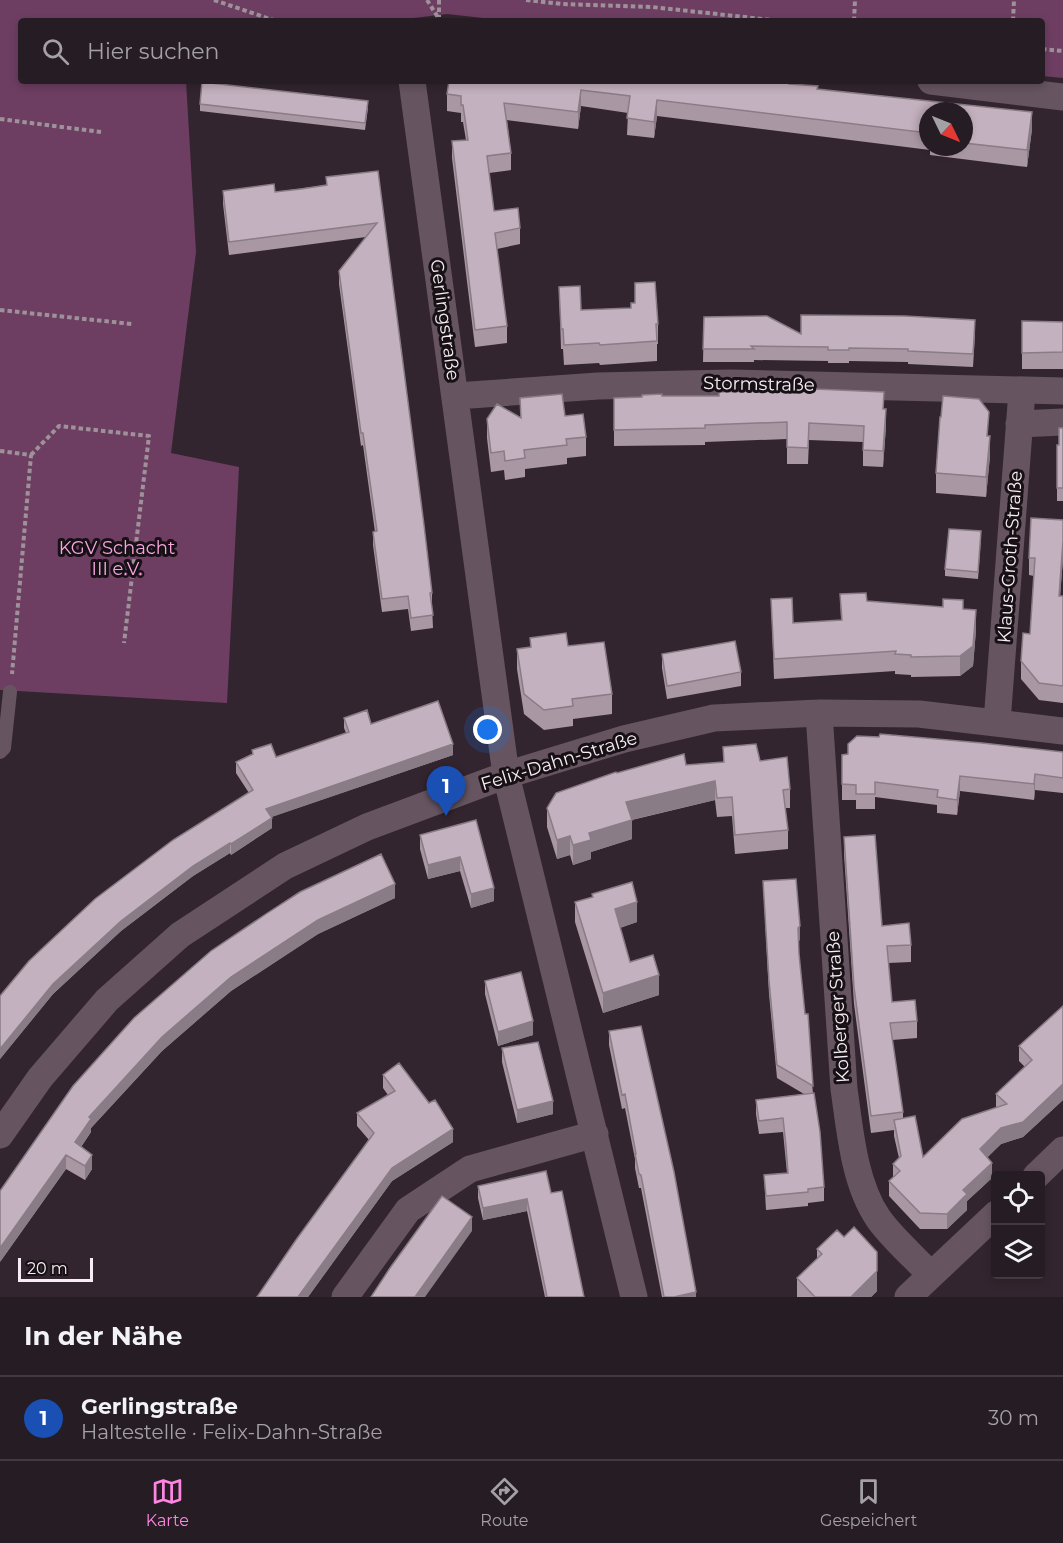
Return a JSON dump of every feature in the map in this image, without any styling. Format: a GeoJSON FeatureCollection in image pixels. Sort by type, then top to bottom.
{"type":"FeatureCollection","features":[{"type":"Feature","properties":{"kind":"street","name":"Gerlingstraße"},"geometry":{"type":"LineString","coordinates":[[412,84],[506,775],[634,1297]]}},
{"type":"Feature","properties":{"kind":"street"},"geometry":{"type":"LineString","coordinates":[[956,84],[1063,97]]}},
{"type":"Feature","properties":{"kind":"street","name":"Stormstraße"},"geometry":{"type":"LineString","coordinates":[[456,396],[598,386],[730,382],[1063,391]]}},
{"type":"Feature","properties":{"kind":"street","name":"Klaus-Groth-Straße"},"geometry":{"type":"LineString","coordinates":[[998,722],[1022,391]]}},
{"type":"Feature","properties":{"kind":"street"},"geometry":{"type":"LineString","coordinates":[[1019,424],[1063,422]]}},
{"type":"Feature","properties":{"kind":"street","name":"Felix-Dahn-Straße"},"geometry":{"type":"LineString","coordinates":[[0,1135],[40,1078],[107,1000],[180,935],[285,866],[367,827],[506,775],[624,739],[714,718],[819,713],[918,714],[1063,731]]}},
{"type":"Feature","properties":{"kind":"street","name":"Kolberger Straße"},"geometry":{"type":"LineString","coordinates":[[819,713],[844,1089],[852,1148],[866,1196],[878,1218],[932,1275]]}},
{"type":"Feature","properties":{"kind":"street"},"geometry":{"type":"LineString","coordinates":[[345,1297],[408,1210],[470,1168],[595,1134]]}},
{"type":"Feature","properties":{"kind":"street"},"geometry":{"type":"LineString","coordinates":[[1041,1171],[1063,1150]]}},
{"type":"Feature","properties":{"kind":"street"},"geometry":{"type":"LineString","coordinates":[[908,1297],[991,1219]]}},
{"type":"Feature","properties":{"kind":"lane"},"geometry":{"type":"LineString","coordinates":[[0,752],[4,748],[10,692]]}},
{"type":"Feature","properties":{"kind":"path"},"geometry":{"type":"LineString","coordinates":[[214,0],[267,18]]}},
{"type":"Feature","properties":{"kind":"path"},"geometry":{"type":"LineString","coordinates":[[427,0],[438,18]]}},
{"type":"Feature","properties":{"kind":"path"},"geometry":{"type":"LineString","coordinates":[[439,0],[439,18]]}},
{"type":"Feature","properties":{"kind":"path"},"geometry":{"type":"LineString","coordinates":[[526,0],[562,4],[652,7],[754,18]]}},
{"type":"Feature","properties":{"kind":"path"},"geometry":{"type":"LineString","coordinates":[[652,0],[652,7]]}},
{"type":"Feature","properties":{"kind":"path"},"geometry":{"type":"LineString","coordinates":[[854,18],[855,0]]}},
{"type":"Feature","properties":{"kind":"path"},"geometry":{"type":"LineString","coordinates":[[1013,18],[1014,0]]}},
{"type":"Feature","properties":{"kind":"path"},"geometry":{"type":"LineString","coordinates":[[1045,49],[1063,51]]}},
{"type":"Feature","properties":{"kind":"path"},"geometry":{"type":"LineString","coordinates":[[0,119],[100,132]]}},
{"type":"Feature","properties":{"kind":"path"},"geometry":{"type":"LineString","coordinates":[[0,310],[132,324]]}},
{"type":"Feature","properties":{"kind":"path"},"geometry":{"type":"LineString","coordinates":[[10,692],[31,455],[58,426],[149,436],[124,644]]}},
{"type":"Feature","properties":{"kind":"path"},"geometry":{"type":"LineString","coordinates":[[0,451],[31,455]]}},
{"type":"Feature","properties":{"kind":"green space","name":"KGV Schacht III e.V."},"geometry":{"type":"Polygon","coordinates":[[[0,0],[1063,0],[1063,78],[1045,76],[1045,18],[484,18],[447,14],[414,18],[18,18],[18,84],[186,84],[196,252],[171,453],[239,467],[227,703],[0,690],[0,0]]]}},
{"type":"Feature","properties":{"kind":"building"},"geometry":{"type":"Polygon","coordinates":[[[202,84],[368,101],[365,123],[200,104],[202,84]]]}},
{"type":"Feature","properties":{"kind":"building"},"geometry":{"type":"Polygon","coordinates":[[[449,84],[789,84],[939,102],[919,102],[919,132],[657,100],[654,122],[627,118],[630,96],[581,90],[578,112],[504,103],[511,153],[487,156],[494,211],[518,208],[520,228],[495,233],[507,326],[475,330],[452,141],[468,140],[461,96],[447,94],[449,84]]]}},
{"type":"Feature","properties":{"kind":"building"},"geometry":{"type":"Polygon","coordinates":[[[973,106],[1032,112],[1027,150],[973,144],[973,106]]]}},
{"type":"Feature","properties":{"kind":"building"},"geometry":{"type":"Polygon","coordinates":[[[378,171],[432,593],[430,593],[433,615],[411,618],[408,596],[382,599],[373,532],[377,531],[339,271],[377,223],[229,242],[223,191],[274,184],[275,192],[301,189],[327,185],[326,177],[378,171]]]}},
{"type":"Feature","properties":{"kind":"building"},"geometry":{"type":"Polygon","coordinates":[[[655,282],[657,341],[564,345],[559,287],[580,286],[581,310],[631,308],[631,303],[635,303],[635,283],[655,282]]]}},
{"type":"Feature","properties":{"kind":"building"},"geometry":{"type":"Polygon","coordinates":[[[801,315],[905,316],[975,320],[973,354],[908,351],[908,349],[828,350],[828,347],[751,346],[754,349],[703,349],[704,317],[767,316],[801,334],[801,315]]]}},
{"type":"Feature","properties":{"kind":"building"},"geometry":{"type":"Polygon","coordinates":[[[1022,321],[1063,322],[1063,352],[1022,353],[1022,321]]]}},
{"type":"Feature","properties":{"kind":"building"},"geometry":{"type":"Polygon","coordinates":[[[791,388],[884,392],[883,409],[886,409],[883,451],[863,450],[864,426],[809,423],[808,448],[787,447],[787,422],[705,425],[705,428],[614,430],[614,398],[662,394],[662,396],[719,396],[719,392],[791,390],[791,388]]]}},
{"type":"Feature","properties":{"kind":"building"},"geometry":{"type":"Polygon","coordinates":[[[562,394],[565,416],[583,414],[586,437],[566,439],[567,445],[524,450],[525,458],[505,461],[504,451],[491,453],[487,419],[497,404],[521,418],[520,398],[562,394]]]}},
{"type":"Feature","properties":{"kind":"building"},"geometry":{"type":"Polygon","coordinates":[[[943,396],[979,399],[989,412],[987,436],[990,436],[986,477],[936,473],[943,396]]]}},
{"type":"Feature","properties":{"kind":"building"},"geometry":{"type":"Polygon","coordinates":[[[1059,428],[1063,428],[1063,488],[1057,488],[1059,428]]]}},
{"type":"Feature","properties":{"kind":"building"},"geometry":{"type":"Polygon","coordinates":[[[1031,518],[1063,520],[1059,596],[1063,596],[1063,686],[1039,683],[1021,661],[1023,633],[1030,634],[1035,558],[1029,558],[1031,518]]]}},
{"type":"Feature","properties":{"kind":"building"},"geometry":{"type":"Polygon","coordinates":[[[949,529],[981,531],[978,572],[945,569],[949,529]]]}},
{"type":"Feature","properties":{"kind":"building"},"geometry":{"type":"Polygon","coordinates":[[[866,593],[867,601],[943,607],[943,599],[963,600],[963,609],[976,610],[973,646],[960,656],[911,657],[911,655],[895,654],[896,651],[774,659],[771,599],[792,598],[793,623],[842,620],[840,594],[866,593]]]}},
{"type":"Feature","properties":{"kind":"building"},"geometry":{"type":"Polygon","coordinates":[[[566,633],[568,646],[604,642],[612,694],[572,699],[573,706],[544,710],[524,694],[517,649],[531,647],[530,638],[566,633]]]}},
{"type":"Feature","properties":{"kind":"building"},"geometry":{"type":"Polygon","coordinates":[[[735,641],[741,672],[667,686],[662,654],[735,641]]]}},
{"type":"Feature","properties":{"kind":"building"},"geometry":{"type":"Polygon","coordinates":[[[438,701],[453,744],[266,809],[272,818],[193,866],[121,921],[53,984],[0,1049],[0,996],[29,961],[95,899],[173,840],[253,790],[236,762],[253,754],[252,750],[271,744],[276,757],[349,732],[344,718],[367,710],[371,724],[438,701]]]}},
{"type":"Feature","properties":{"kind":"building"},"geometry":{"type":"Polygon","coordinates":[[[880,734],[1063,752],[1063,778],[1035,774],[1034,784],[960,776],[957,800],[937,797],[938,790],[875,782],[875,794],[856,794],[856,785],[842,784],[842,755],[848,754],[848,744],[857,736],[879,737],[880,734]]]}},
{"type":"Feature","properties":{"kind":"building"},"geometry":{"type":"Polygon","coordinates":[[[756,744],[760,761],[787,757],[790,789],[783,790],[788,830],[735,835],[732,797],[717,798],[715,781],[626,802],[632,820],[589,833],[591,840],[573,845],[570,836],[557,840],[547,808],[556,793],[616,772],[684,754],[686,765],[724,762],[723,747],[756,744]]]}},
{"type":"Feature","properties":{"kind":"building"},"geometry":{"type":"Polygon","coordinates":[[[476,820],[494,888],[471,894],[460,857],[428,865],[420,835],[476,820]]]}},
{"type":"Feature","properties":{"kind":"building"},"geometry":{"type":"Polygon","coordinates":[[[875,835],[882,926],[909,923],[911,945],[887,946],[892,1002],[915,1000],[917,1021],[890,1023],[903,1112],[871,1116],[854,987],[844,837],[875,835]]]}},
{"type":"Feature","properties":{"kind":"building"},"geometry":{"type":"Polygon","coordinates":[[[381,854],[395,884],[318,920],[231,977],[162,1037],[89,1117],[91,1119],[75,1142],[92,1155],[85,1166],[66,1155],[0,1248],[0,1191],[73,1086],[134,1018],[211,951],[266,914],[300,892],[381,854]]]}},
{"type":"Feature","properties":{"kind":"building"},"geometry":{"type":"Polygon","coordinates":[[[796,879],[800,926],[798,928],[799,954],[805,1014],[808,1014],[813,1086],[777,1065],[769,981],[763,881],[796,879]]]}},
{"type":"Feature","properties":{"kind":"building"},"geometry":{"type":"Polygon","coordinates":[[[632,882],[637,902],[615,909],[630,962],[653,955],[659,975],[603,993],[575,902],[593,897],[592,894],[632,882]]]}},
{"type":"Feature","properties":{"kind":"building"},"geometry":{"type":"Polygon","coordinates":[[[521,972],[533,1021],[498,1032],[485,981],[521,972]]]}},
{"type":"Feature","properties":{"kind":"building"},"geometry":{"type":"Polygon","coordinates":[[[1063,1006],[1063,1084],[1023,1122],[1001,1128],[980,1149],[992,1163],[963,1190],[967,1194],[947,1214],[920,1213],[889,1181],[900,1171],[893,1164],[901,1156],[894,1120],[915,1116],[923,1157],[962,1119],[1007,1104],[996,1094],[1032,1060],[1019,1046],[1063,1006]]]}},
{"type":"Feature","properties":{"kind":"building"},"geometry":{"type":"Polygon","coordinates":[[[641,1026],[674,1172],[696,1292],[674,1297],[664,1297],[625,1094],[622,1095],[609,1031],[641,1026]]]}},
{"type":"Feature","properties":{"kind":"building"},"geometry":{"type":"Polygon","coordinates":[[[538,1042],[553,1101],[517,1110],[502,1048],[538,1042]]]}},
{"type":"Feature","properties":{"kind":"building"},"geometry":{"type":"Polygon","coordinates":[[[399,1063],[429,1103],[435,1100],[453,1129],[392,1168],[298,1297],[257,1297],[374,1133],[357,1113],[395,1091],[383,1075],[399,1063]]]}},
{"type":"Feature","properties":{"kind":"building"},"geometry":{"type":"Polygon","coordinates":[[[814,1093],[820,1132],[824,1187],[808,1189],[808,1192],[766,1196],[764,1175],[788,1173],[786,1146],[783,1118],[759,1121],[756,1100],[814,1093]]]}},
{"type":"Feature","properties":{"kind":"building"},"geometry":{"type":"Polygon","coordinates":[[[546,1171],[551,1193],[562,1191],[584,1297],[547,1297],[527,1199],[483,1208],[478,1186],[546,1171]]]}},
{"type":"Feature","properties":{"kind":"building"},"geometry":{"type":"Polygon","coordinates":[[[442,1196],[472,1217],[415,1297],[371,1297],[390,1268],[442,1196]]]}},
{"type":"Feature","properties":{"kind":"building"},"geometry":{"type":"Polygon","coordinates":[[[854,1227],[877,1252],[877,1271],[851,1297],[815,1297],[797,1278],[822,1254],[817,1249],[837,1230],[844,1237],[854,1227]]]}},
{"type":"Feature","properties":{"kind":"place","name":"Gerlingstraße"},"geometry":{"type":"Point","coordinates":[446,816]}}]}
